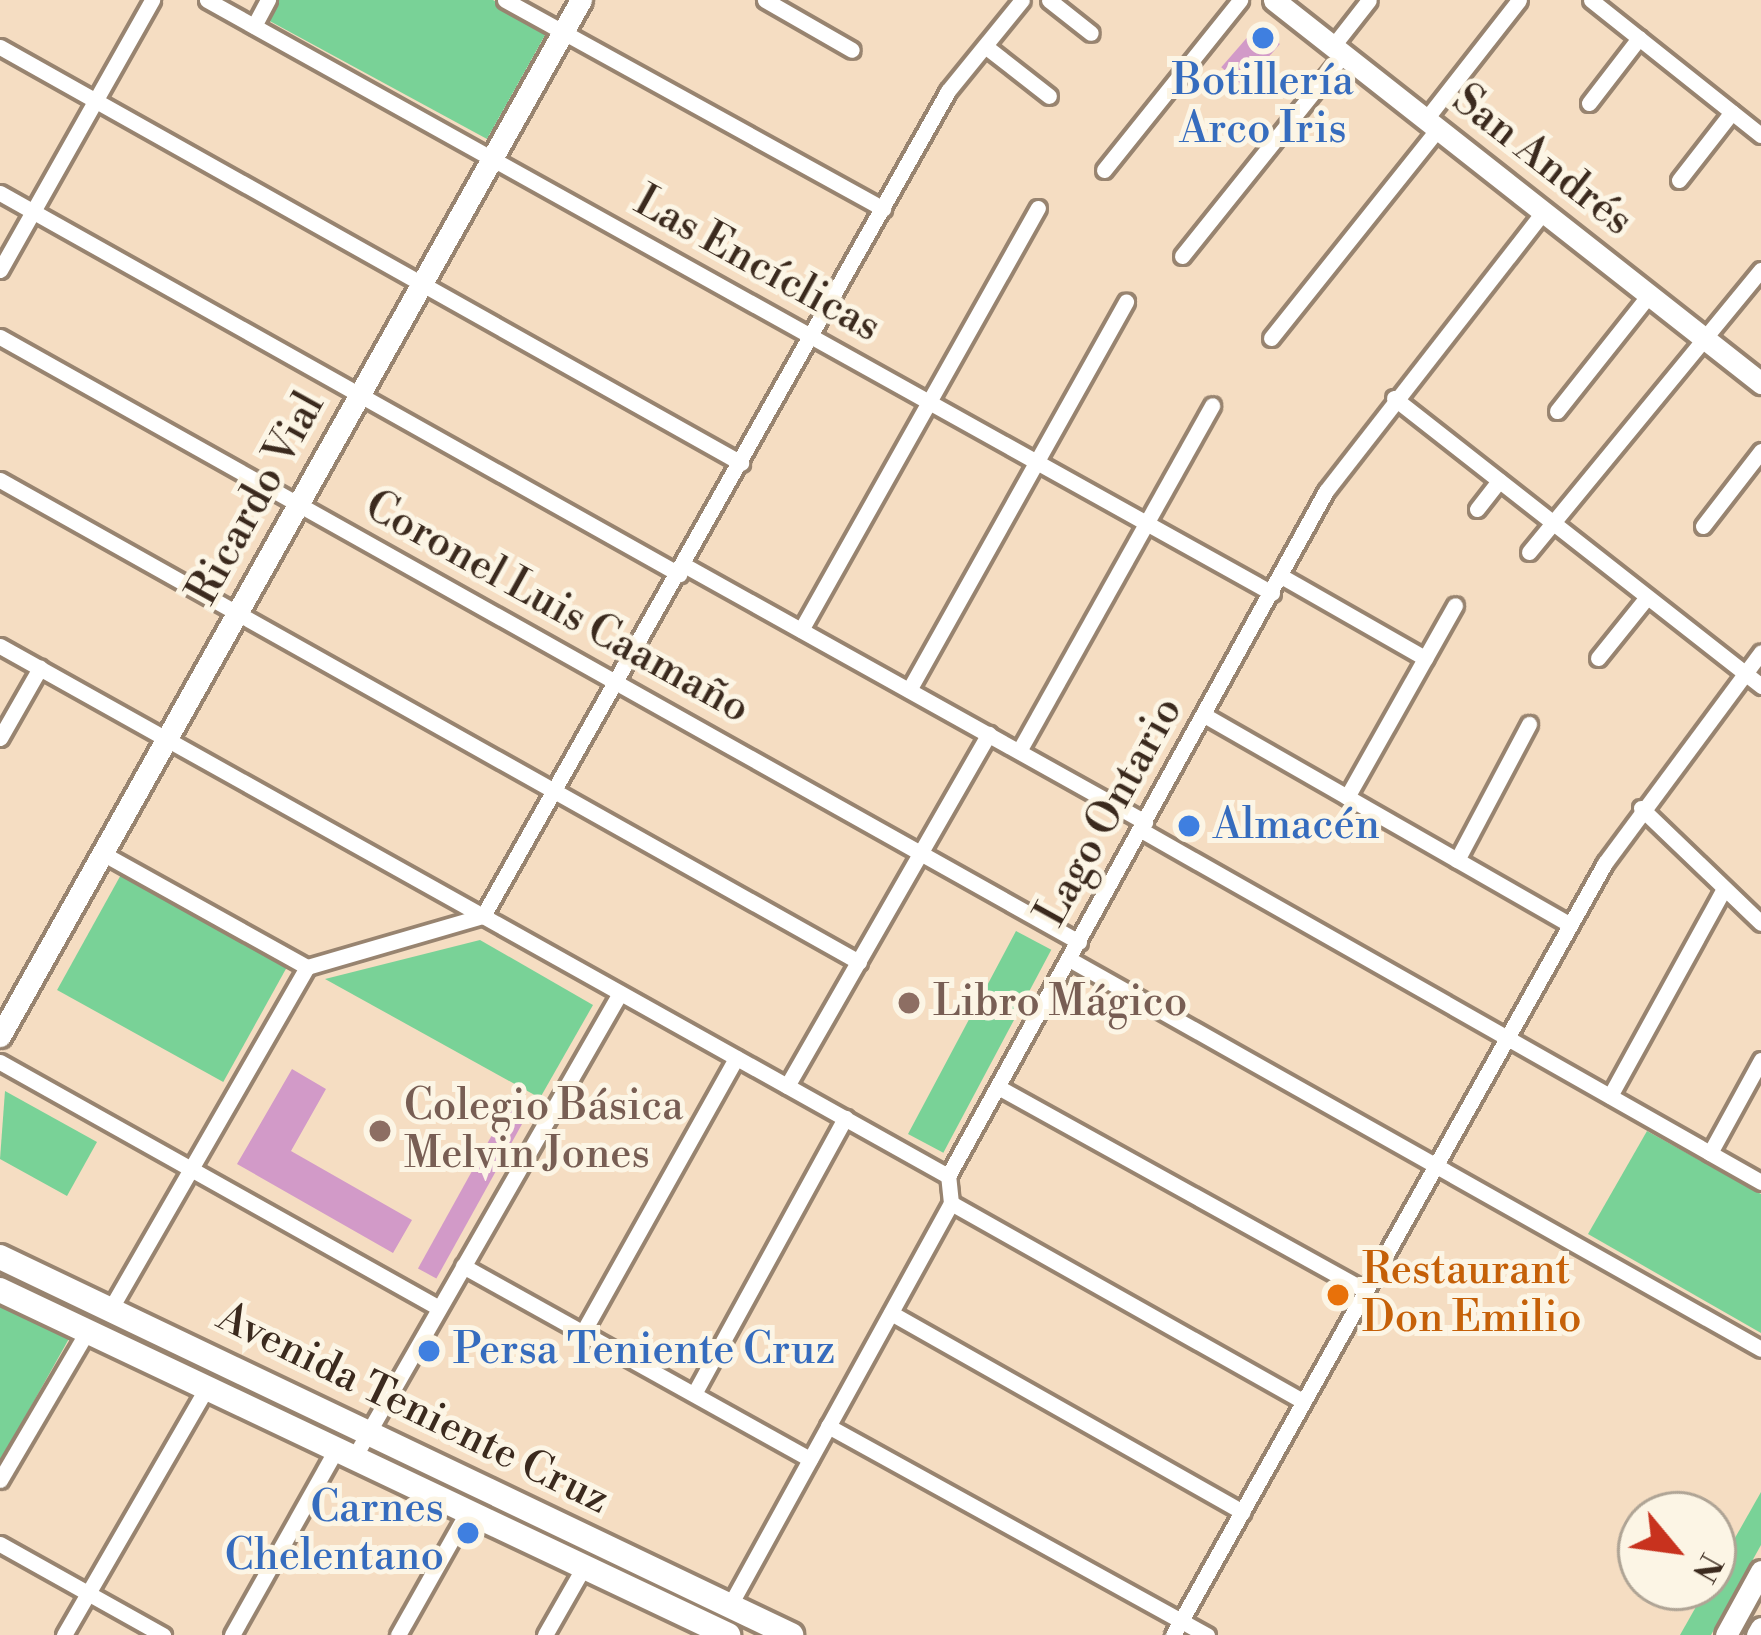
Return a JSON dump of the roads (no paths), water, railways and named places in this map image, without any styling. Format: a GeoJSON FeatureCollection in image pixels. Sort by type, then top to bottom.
{"type":"FeatureCollection","features":[{"type":"Feature","properties":{"kind":"main road","name":"Avenida Teniente Cruz"},"geometry":{"type":"LineString","coordinates":[[0,1257],[791,1635]]}},
{"type":"Feature","properties":{"kind":"main road","name":"Avenida Teniente Cruz"},"geometry":{"type":"LineString","coordinates":[[0,1290],[585,1565],[697,1628],[728,1635]]}},
{"type":"Feature","properties":{"kind":"street"},"geometry":{"type":"LineString","coordinates":[[0,270],[152,0]]}},
{"type":"Feature","properties":{"kind":"street","name":"Las Encíclicas"},"geometry":{"type":"LineString","coordinates":[[208,0],[1272,593]]}},
{"type":"Feature","properties":{"kind":"street"},"geometry":{"type":"LineString","coordinates":[[254,26],[268,0]]}},
{"type":"Feature","properties":{"kind":"street"},"geometry":{"type":"LineString","coordinates":[[505,0],[883,208]]}},
{"type":"Feature","properties":{"kind":"street","name":"Ricardo Vial"},"geometry":{"type":"LineString","coordinates":[[0,1036],[581,0]]}},
{"type":"Feature","properties":{"kind":"street"},"geometry":{"type":"LineString","coordinates":[[765,0],[852,50]]}},
{"type":"Feature","properties":{"kind":"street"},"geometry":{"type":"LineString","coordinates":[[111,1308],[307,967],[483,916],[948,92],[1022,0]]}},
{"type":"Feature","properties":{"kind":"street"},"geometry":{"type":"LineString","coordinates":[[1049,0],[1091,33]]}},
{"type":"Feature","properties":{"kind":"street"},"geometry":{"type":"LineString","coordinates":[[1104,170],[1240,0]]}},
{"type":"Feature","properties":{"kind":"street","name":"San Andrés"},"geometry":{"type":"LineString","coordinates":[[1274,0],[1761,383]]}},
{"type":"Feature","properties":{"kind":"street"},"geometry":{"type":"LineString","coordinates":[[1182,256],[1338,50],[1369,0]]}},
{"type":"Feature","properties":{"kind":"street"},"geometry":{"type":"LineString","coordinates":[[1271,338],[1519,0]]}},
{"type":"Feature","properties":{"kind":"street"},"geometry":{"type":"LineString","coordinates":[[1591,0],[1761,135]]}},
{"type":"Feature","properties":{"kind":"street"},"geometry":{"type":"LineString","coordinates":[[1589,103],[1640,38]]}},
{"type":"Feature","properties":{"kind":"street"},"geometry":{"type":"LineString","coordinates":[[985,46],[1049,96]]}},
{"type":"Feature","properties":{"kind":"street"},"geometry":{"type":"LineString","coordinates":[[0,47],[741,463]]}},
{"type":"Feature","properties":{"kind":"street"},"geometry":{"type":"LineString","coordinates":[[1679,180],[1732,112]]}},
{"type":"Feature","properties":{"kind":"street"},"geometry":{"type":"LineString","coordinates":[[0,193],[360,395],[989,734],[1761,1182]]}},
{"type":"Feature","properties":{"kind":"street"},"geometry":{"type":"LineString","coordinates":[[801,630],[1038,208]]}},
{"type":"Feature","properties":{"kind":"street","name":"Lago Ontario"},"geometry":{"type":"LineString","coordinates":[[948,1176],[1340,469],[1543,212]]}},
{"type":"Feature","properties":{"kind":"street"},"geometry":{"type":"LineString","coordinates":[[1529,552],[1761,270]]}},
{"type":"Feature","properties":{"kind":"street"},"geometry":{"type":"LineString","coordinates":[[1558,411],[1649,295]]}},
{"type":"Feature","properties":{"kind":"street"},"geometry":{"type":"LineString","coordinates":[[909,690],[1126,302]]}},
{"type":"Feature","properties":{"kind":"street","name":"Coronel Luis Caamaño"},"geometry":{"type":"LineString","coordinates":[[0,338],[1079,942]]}},
{"type":"Feature","properties":{"kind":"street"},"geometry":{"type":"LineString","coordinates":[[1394,398],[1761,686]]}},
{"type":"Feature","properties":{"kind":"street"},"geometry":{"type":"LineString","coordinates":[[1019,751],[1212,405]]}},
{"type":"Feature","properties":{"kind":"street"},"geometry":{"type":"LineString","coordinates":[[1703,526],[1761,451]]}},
{"type":"Feature","properties":{"kind":"street"},"geometry":{"type":"LineString","coordinates":[[0,479],[859,962]]}},
{"type":"Feature","properties":{"kind":"street"},"geometry":{"type":"LineString","coordinates":[[1477,509],[1499,481]]}},
{"type":"Feature","properties":{"kind":"street"},"geometry":{"type":"LineString","coordinates":[[1281,576],[1425,658]]}},
{"type":"Feature","properties":{"kind":"street"},"geometry":{"type":"LineString","coordinates":[[1598,658],[1647,597]]}},
{"type":"Feature","properties":{"kind":"street"},"geometry":{"type":"LineString","coordinates":[[1347,797],[1455,605]]}},
{"type":"Feature","properties":{"kind":"street"},"geometry":{"type":"LineString","coordinates":[[0,646],[948,1176],[951,1203],[730,1605]]}},
{"type":"Feature","properties":{"kind":"street"},"geometry":{"type":"LineString","coordinates":[[1177,1628],[1570,925],[1641,808],[1761,652]]}},
{"type":"Feature","properties":{"kind":"street"},"geometry":{"type":"LineString","coordinates":[[0,738],[40,668]]}},
{"type":"Feature","properties":{"kind":"street"},"geometry":{"type":"LineString","coordinates":[[1204,716],[1570,925]]}},
{"type":"Feature","properties":{"kind":"street"},"geometry":{"type":"LineString","coordinates":[[1457,860],[1529,724]]}},
{"type":"Feature","properties":{"kind":"street"},"geometry":{"type":"LineString","coordinates":[[788,1086],[989,734]]}},
{"type":"Feature","properties":{"kind":"street"},"geometry":{"type":"LineString","coordinates":[[1641,808],[1761,923]]}},
{"type":"Feature","properties":{"kind":"street"},"geometry":{"type":"LineString","coordinates":[[102,853],[307,967]]}},
{"type":"Feature","properties":{"kind":"street"},"geometry":{"type":"LineString","coordinates":[[1610,1096],[1724,889]]}},
{"type":"Feature","properties":{"kind":"street"},"geometry":{"type":"LineString","coordinates":[[1069,959],[1761,1349]]}},
{"type":"Feature","properties":{"kind":"street"},"geometry":{"type":"LineString","coordinates":[[232,1635],[347,1450],[369,1430],[620,993]]}},
{"type":"Feature","properties":{"kind":"street"},"geometry":{"type":"LineString","coordinates":[[583,1332],[736,1058]]}},
{"type":"Feature","properties":{"kind":"street"},"geometry":{"type":"LineString","coordinates":[[1710,1153],[1761,1060]]}},
{"type":"Feature","properties":{"kind":"street"},"geometry":{"type":"LineString","coordinates":[[0,1063],[439,1309]]}},
{"type":"Feature","properties":{"kind":"street"},"geometry":{"type":"LineString","coordinates":[[998,1087],[1364,1291]]}},
{"type":"Feature","properties":{"kind":"street"},"geometry":{"type":"LineString","coordinates":[[694,1394],[845,1118]]}},
{"type":"Feature","properties":{"kind":"street"},"geometry":{"type":"LineString","coordinates":[[951,1203],[1303,1401]]}},
{"type":"Feature","properties":{"kind":"street"},"geometry":{"type":"LineString","coordinates":[[463,1266],[810,1460]]}},
{"type":"Feature","properties":{"kind":"street"},"geometry":{"type":"LineString","coordinates":[[891,1313],[1243,1511]]}},
{"type":"Feature","properties":{"kind":"street"},"geometry":{"type":"LineString","coordinates":[[0,1480],[88,1330]]}},
{"type":"Feature","properties":{"kind":"street"},"geometry":{"type":"LineString","coordinates":[[64,1635],[208,1386]]}},
{"type":"Feature","properties":{"kind":"street"},"geometry":{"type":"LineString","coordinates":[[828,1426],[1177,1628],[1207,1635]]}},
{"type":"Feature","properties":{"kind":"street"},"geometry":{"type":"LineString","coordinates":[[398,1635],[469,1509]]}},
{"type":"Feature","properties":{"kind":"street"},"geometry":{"type":"LineString","coordinates":[[0,1544],[163,1635]]}},
{"type":"Feature","properties":{"kind":"street"},"geometry":{"type":"LineString","coordinates":[[545,1635],[585,1565]]}},
{"type":"Feature","properties":{"kind":"street"},"geometry":{"type":"LineString","coordinates":[[1726,1635],[1761,1571]]}},
{"type":"Feature","properties":{"kind":"place","name":"Botillería Arco Iris"},"geometry":{"type":"Point","coordinates":[1263,38]}},
{"type":"Feature","properties":{"kind":"place","name":"Almacén"},"geometry":{"type":"Point","coordinates":[1189,826]}},
{"type":"Feature","properties":{"kind":"place","name":"Libro Mágico"},"geometry":{"type":"Point","coordinates":[909,1003]}},
{"type":"Feature","properties":{"kind":"place","name":"Colegio Básica Melvin Jones"},"geometry":{"type":"Point","coordinates":[380,1131]}},
{"type":"Feature","properties":{"kind":"place","name":"Restaurant Don Emilio"},"geometry":{"type":"Point","coordinates":[1338,1295]}},
{"type":"Feature","properties":{"kind":"place","name":"Persa Teniente Cruz"},"geometry":{"type":"Point","coordinates":[429,1351]}},
{"type":"Feature","properties":{"kind":"place","name":"Carnes Chelentano"},"geometry":{"type":"Point","coordinates":[468,1533]}}]}
